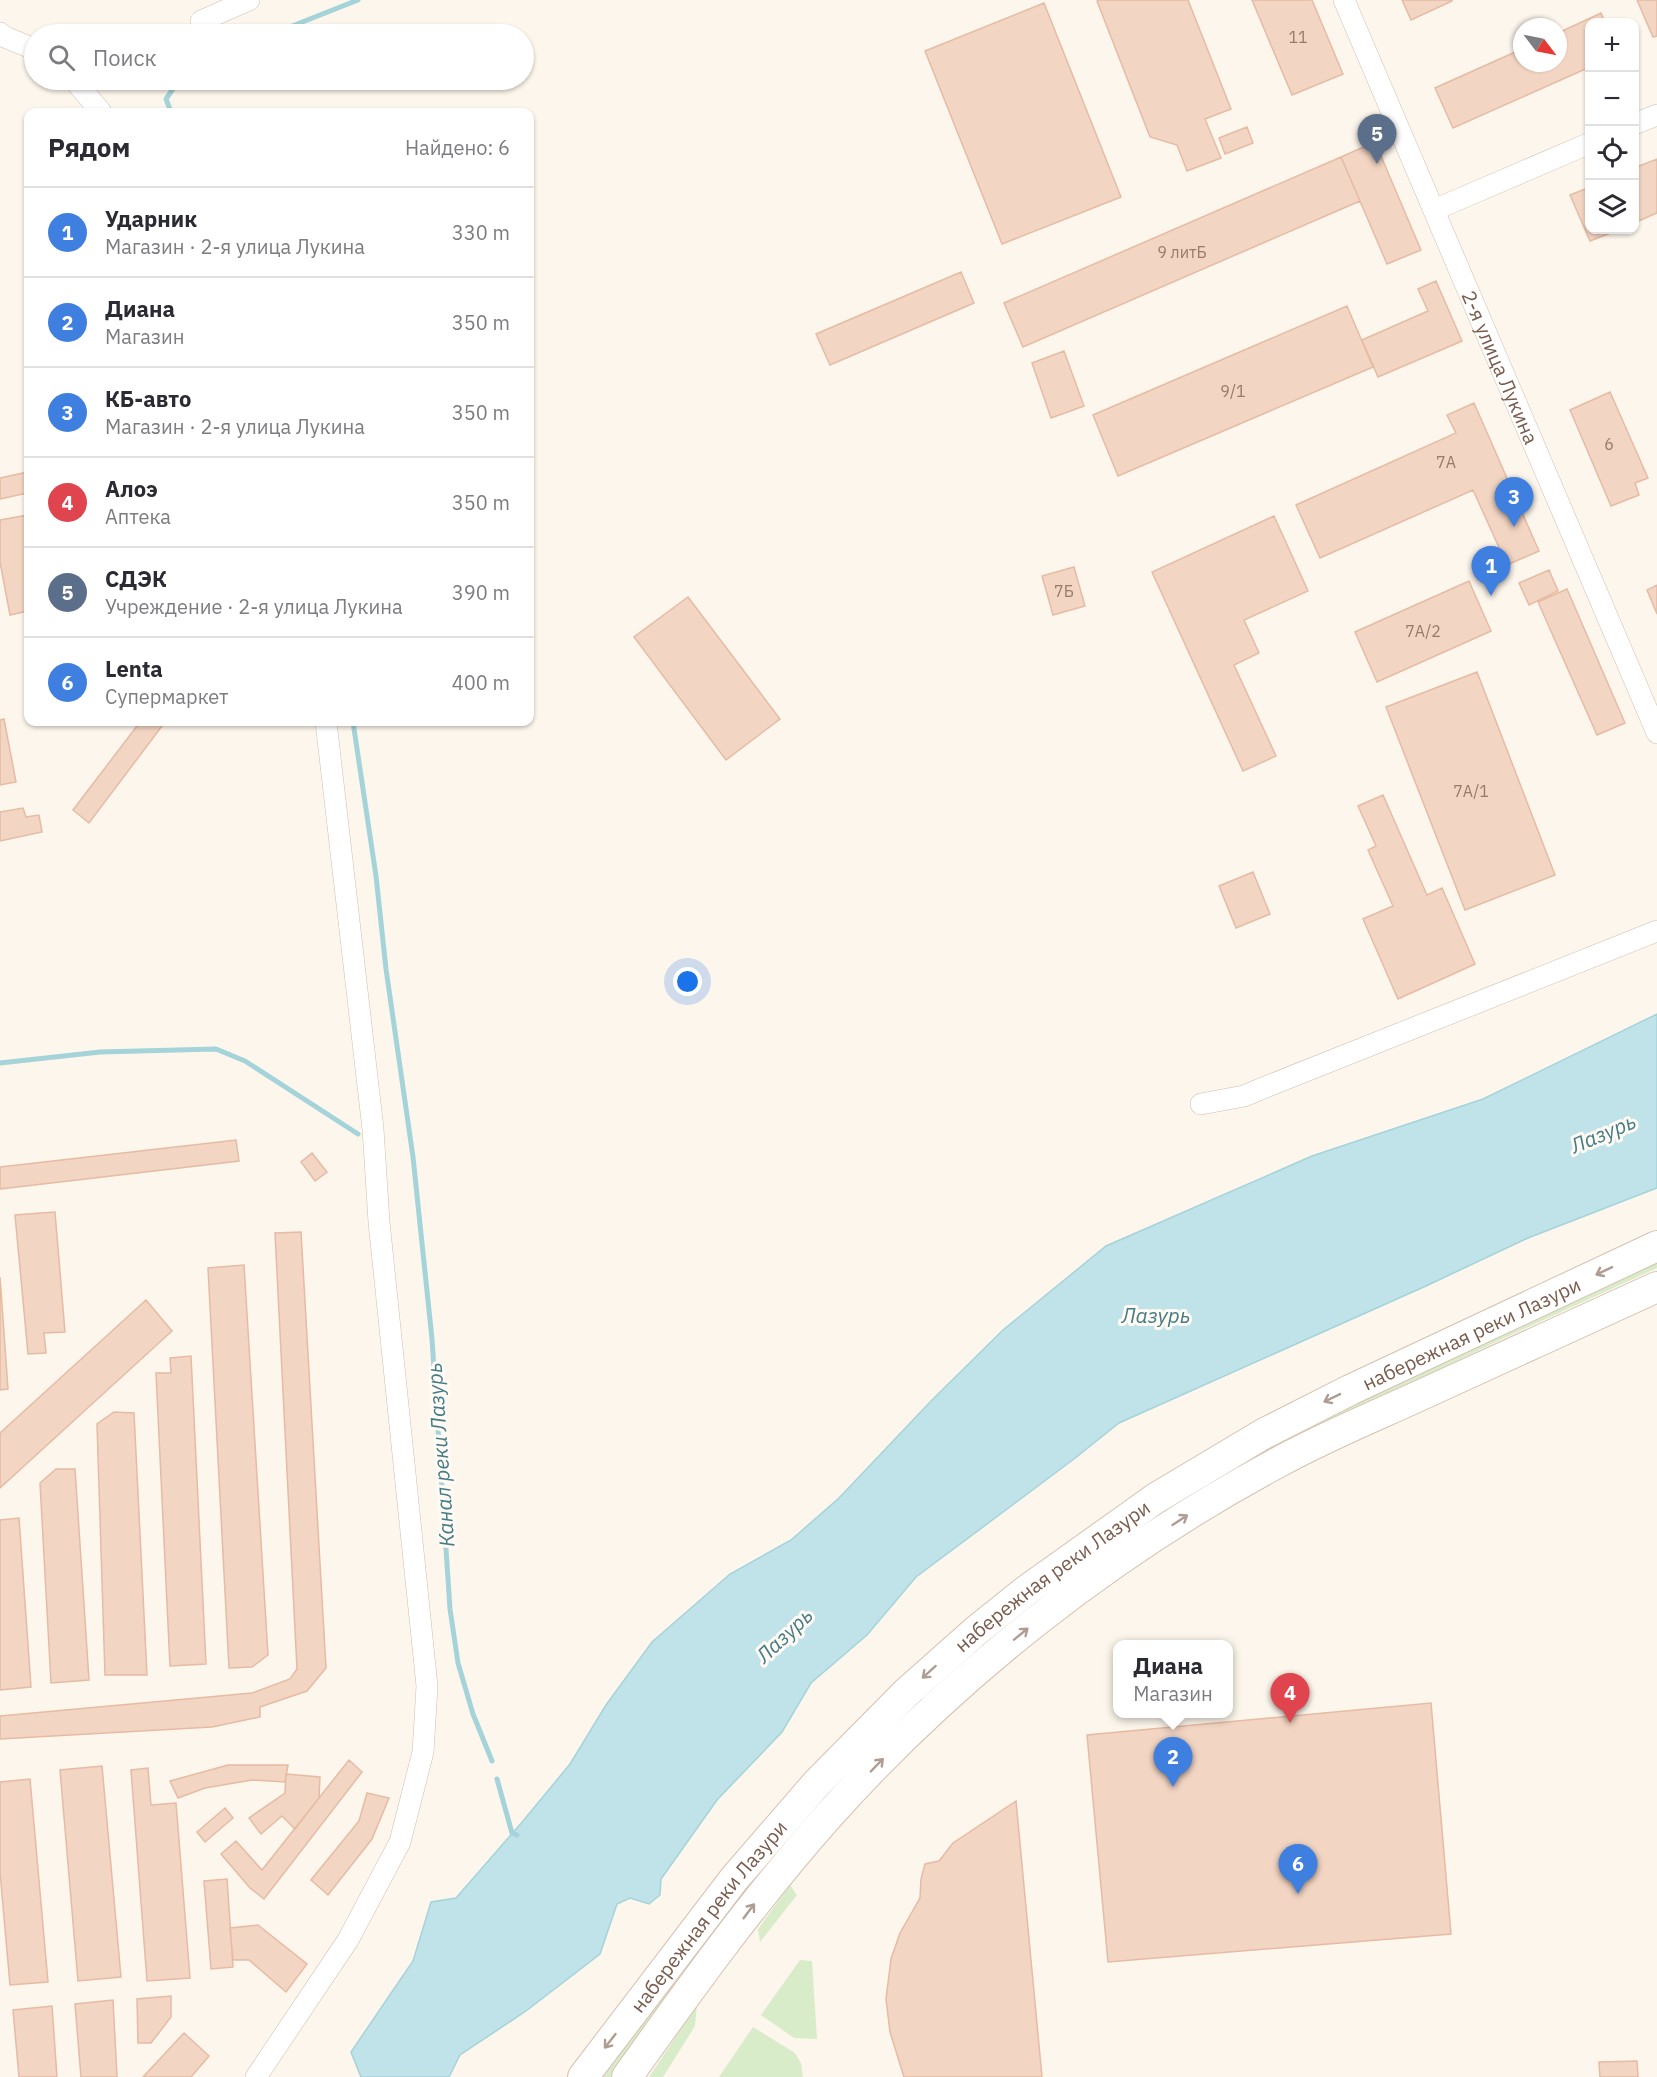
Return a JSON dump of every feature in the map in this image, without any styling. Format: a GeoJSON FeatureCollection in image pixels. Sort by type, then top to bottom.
{"type":"FeatureCollection","features":[{"type":"Feature","properties":{"kind":"main road","name":"набережная реки Лазури"},"geometry":{"type":"LineString","coordinates":[[583,2077],[774,1831],[817,1783],[883,1715],[977,1630],[1027,1590],[1086,1546],[1183,1481],[1293,1418],[1657,1246]]}},
{"type":"Feature","properties":{"kind":"main road","name":"набережная реки Лазури"},"geometry":{"type":"LineString","coordinates":[[627,2077],[719,1949],[812,1835],[892,1750],[978,1670],[1055,1607],[1108,1568],[1219,1496],[1305,1448],[1657,1287]]}},
{"type":"Feature","properties":{"kind":"main road"},"geometry":{"type":"LineString","coordinates":[[696,1930],[696,1942],[701,1948],[712,1952],[719,1949]]}},
{"type":"Feature","properties":{"kind":"main road"},"geometry":{"type":"LineString","coordinates":[[664,1973],[672,1971],[680,1973],[686,1978],[688,1990]]}},
{"type":"Feature","properties":{"kind":"street"},"geometry":{"type":"LineString","coordinates":[[201,21],[249,0]]}},
{"type":"Feature","properties":{"kind":"street","name":"2-я улица Лукина"},"geometry":{"type":"LineString","coordinates":[[1344,0],[1657,733]]}},
{"type":"Feature","properties":{"kind":"street"},"geometry":{"type":"LineString","coordinates":[[0,33],[24,44]]}},
{"type":"Feature","properties":{"kind":"street"},"geometry":{"type":"LineString","coordinates":[[83,90],[98,108]]}},
{"type":"Feature","properties":{"kind":"street"},"geometry":{"type":"LineString","coordinates":[[1639,122],[1657,115]]}},
{"type":"Feature","properties":{"kind":"street"},"geometry":{"type":"LineString","coordinates":[[1434,210],[1585,145]]}},
{"type":"Feature","properties":{"kind":"street"},"geometry":{"type":"LineString","coordinates":[[256,2077],[348,1940],[400,1842],[423,1752],[427,1713],[427,1686],[379,1222],[374,1129],[326,726]]}},
{"type":"Feature","properties":{"kind":"street"},"geometry":{"type":"LineString","coordinates":[[1201,1104],[1244,1096],[1657,931]]}},
{"type":"Feature","properties":{"kind":"green space"},"geometry":{"type":"Polygon","coordinates":[[[1657,1259],[1657,1268],[1332,1421],[1105,1553],[718,1936],[712,1934],[711,1929],[778,1845],[934,1679],[1121,1532],[1325,1415],[1657,1259]]]}},
{"type":"Feature","properties":{"kind":"green space"},"geometry":{"type":"Polygon","coordinates":[[[790,1885],[797,1895],[760,1942],[758,1929],[790,1885]]]}},
{"type":"Feature","properties":{"kind":"green space"},"geometry":{"type":"Polygon","coordinates":[[[800,1960],[812,1961],[817,2039],[794,2038],[761,2015],[800,1960]]]}},
{"type":"Feature","properties":{"kind":"green space"},"geometry":{"type":"Polygon","coordinates":[[[670,1982],[675,1983],[676,1988],[612,2077],[601,2077],[670,1982]]]}},
{"type":"Feature","properties":{"kind":"green space"},"geometry":{"type":"Polygon","coordinates":[[[697,2005],[695,2026],[663,2077],[649,2077],[697,2005]]]}},
{"type":"Feature","properties":{"kind":"green space"},"geometry":{"type":"Polygon","coordinates":[[[753,2027],[795,2053],[801,2063],[803,2077],[719,2077],[753,2027]]]}},
{"type":"Feature","properties":{"kind":"water","name":"Лазурь"},"geometry":{"type":"Polygon","coordinates":[[[1657,1014],[1657,1188],[1528,1238],[1119,1423],[916,1577],[867,1635],[811,1683],[782,1732],[717,1800],[661,1879],[660,1895],[649,1904],[630,1898],[617,1904],[600,1954],[526,2011],[460,2055],[449,2077],[361,2077],[351,2052],[413,1961],[431,1902],[456,1898],[523,1821],[570,1764],[606,1705],[652,1642],[730,1574],[791,1540],[839,1498],[931,1401],[1003,1330],[1106,1246],[1312,1156],[1483,1099],[1657,1014]]]}},
{"type":"Feature","properties":{"kind":"building"},"geometry":{"type":"Polygon","coordinates":[[[1188,0],[1231,109],[1205,119],[1221,158],[1187,171],[1177,145],[1150,137],[1097,1],[1188,0]]]}},
{"type":"Feature","properties":{"kind":"building"},"geometry":{"type":"Polygon","coordinates":[[[1252,0],[1312,0],[1343,74],[1292,95],[1252,0]]]}},
{"type":"Feature","properties":{"kind":"building"},"geometry":{"type":"Polygon","coordinates":[[[1402,0],[1452,0],[1452,1],[1411,20],[1402,0]]]}},
{"type":"Feature","properties":{"kind":"building"},"geometry":{"type":"Polygon","coordinates":[[[1637,0],[1657,0],[1657,36],[1653,37],[1637,0]]]}},
{"type":"Feature","properties":{"kind":"building"},"geometry":{"type":"Polygon","coordinates":[[[1044,3],[1121,197],[1002,244],[925,51],[1044,3]]]}},
{"type":"Feature","properties":{"kind":"building"},"geometry":{"type":"Polygon","coordinates":[[[1601,13],[1603,18],[1590,18],[1601,13]]]}},
{"type":"Feature","properties":{"kind":"building"},"geometry":{"type":"Polygon","coordinates":[[[1585,20],[1585,69],[1453,128],[1435,88],[1513,53],[1513,72],[1567,72],[1567,29],[1585,20]]]}},
{"type":"Feature","properties":{"kind":"building"},"geometry":{"type":"Polygon","coordinates":[[[1247,127],[1253,143],[1225,154],[1219,138],[1247,127]]]}},
{"type":"Feature","properties":{"kind":"building"},"geometry":{"type":"Polygon","coordinates":[[[1375,142],[1421,250],[1387,264],[1341,157],[1375,142]]]}},
{"type":"Feature","properties":{"kind":"building"},"geometry":{"type":"Polygon","coordinates":[[[1341,157],[1360,201],[1023,347],[1004,303],[1341,157]]]}},
{"type":"Feature","properties":{"kind":"building"},"geometry":{"type":"Polygon","coordinates":[[[1657,159],[1657,213],[1639,221],[1639,180],[1639,166],[1657,159]]]}},
{"type":"Feature","properties":{"kind":"building"},"geometry":{"type":"Polygon","coordinates":[[[1585,189],[1585,230],[1570,195],[1585,189]]]}},
{"type":"Feature","properties":{"kind":"building"},"geometry":{"type":"Polygon","coordinates":[[[1587,234],[1608,234],[1590,241],[1587,234]]]}},
{"type":"Feature","properties":{"kind":"building"},"geometry":{"type":"Polygon","coordinates":[[[961,272],[974,303],[830,365],[816,334],[961,272]]]}},
{"type":"Feature","properties":{"kind":"building"},"geometry":{"type":"Polygon","coordinates":[[[1436,281],[1462,341],[1378,377],[1362,340],[1428,311],[1418,289],[1436,281]]]}},
{"type":"Feature","properties":{"kind":"building"},"geometry":{"type":"Polygon","coordinates":[[[1347,306],[1373,367],[1118,476],[1093,415],[1347,306]]]}},
{"type":"Feature","properties":{"kind":"building"},"geometry":{"type":"Polygon","coordinates":[[[1064,351],[1084,406],[1051,418],[1032,363],[1064,351]]]}},
{"type":"Feature","properties":{"kind":"building"},"geometry":{"type":"Polygon","coordinates":[[[1610,392],[1648,478],[1635,483],[1639,495],[1611,506],[1570,410],[1610,392]]]}},
{"type":"Feature","properties":{"kind":"building"},"geometry":{"type":"Polygon","coordinates":[[[1474,403],[1539,551],[1507,565],[1473,490],[1320,558],[1296,505],[1456,433],[1447,415],[1474,403]]]}},
{"type":"Feature","properties":{"kind":"building"},"geometry":{"type":"Polygon","coordinates":[[[24,473],[24,494],[0,499],[0,478],[24,473]]]}},
{"type":"Feature","properties":{"kind":"building"},"geometry":{"type":"Polygon","coordinates":[[[24,516],[24,612],[10,615],[0,562],[0,520],[24,516]]]}},
{"type":"Feature","properties":{"kind":"building"},"geometry":{"type":"Polygon","coordinates":[[[1274,516],[1308,591],[1244,620],[1259,653],[1234,665],[1276,756],[1243,771],[1152,572],[1274,516]]]}},
{"type":"Feature","properties":{"kind":"building"},"geometry":{"type":"Polygon","coordinates":[[[1074,567],[1085,606],[1053,615],[1042,576],[1074,567]]]}},
{"type":"Feature","properties":{"kind":"building"},"geometry":{"type":"Polygon","coordinates":[[[1549,570],[1558,591],[1529,605],[1519,583],[1549,570]]]}},
{"type":"Feature","properties":{"kind":"building"},"geometry":{"type":"Polygon","coordinates":[[[1469,581],[1491,631],[1377,682],[1355,632],[1469,581]]]}},
{"type":"Feature","properties":{"kind":"building"},"geometry":{"type":"Polygon","coordinates":[[[1657,585],[1657,614],[1647,590],[1657,585]]]}},
{"type":"Feature","properties":{"kind":"building"},"geometry":{"type":"Polygon","coordinates":[[[1567,589],[1625,723],[1597,735],[1538,602],[1567,589]]]}},
{"type":"Feature","properties":{"kind":"building"},"geometry":{"type":"Polygon","coordinates":[[[688,597],[780,719],[726,760],[634,637],[688,597]]]}},
{"type":"Feature","properties":{"kind":"building"},"geometry":{"type":"Polygon","coordinates":[[[1477,672],[1555,875],[1465,910],[1386,707],[1477,672]]]}},
{"type":"Feature","properties":{"kind":"building"},"geometry":{"type":"Polygon","coordinates":[[[4,719],[16,782],[0,785],[0,720],[4,719]]]}},
{"type":"Feature","properties":{"kind":"building"},"geometry":{"type":"Polygon","coordinates":[[[137,726],[162,726],[89,823],[73,810],[137,726]]]}},
{"type":"Feature","properties":{"kind":"building"},"geometry":{"type":"Polygon","coordinates":[[[1383,795],[1427,895],[1442,888],[1475,964],[1398,999],[1363,919],[1393,906],[1368,850],[1376,846],[1358,806],[1383,795]]]}},
{"type":"Feature","properties":{"kind":"building"},"geometry":{"type":"Polygon","coordinates":[[[23,808],[26,817],[39,815],[42,832],[0,841],[0,812],[23,808]]]}},
{"type":"Feature","properties":{"kind":"building"},"geometry":{"type":"Polygon","coordinates":[[[1253,872],[1270,914],[1236,928],[1219,886],[1253,872]]]}},
{"type":"Feature","properties":{"kind":"building"},"geometry":{"type":"Polygon","coordinates":[[[236,1140],[239,1161],[0,1189],[0,1167],[236,1140]]]}},
{"type":"Feature","properties":{"kind":"building"},"geometry":{"type":"Polygon","coordinates":[[[312,1153],[327,1172],[315,1181],[301,1162],[312,1153]]]}},
{"type":"Feature","properties":{"kind":"building"},"geometry":{"type":"Polygon","coordinates":[[[55,1212],[65,1332],[44,1333],[46,1353],[28,1354],[15,1215],[55,1212]]]}},
{"type":"Feature","properties":{"kind":"building"},"geometry":{"type":"Polygon","coordinates":[[[301,1232],[326,1668],[307,1691],[260,1707],[260,1717],[212,1727],[0,1739],[0,1716],[252,1693],[290,1679],[297,1669],[275,1233],[301,1232]]]}},
{"type":"Feature","properties":{"kind":"building"},"geometry":{"type":"Polygon","coordinates":[[[244,1265],[268,1655],[252,1667],[229,1668],[208,1268],[244,1265]]]}},
{"type":"Feature","properties":{"kind":"building"},"geometry":{"type":"Polygon","coordinates":[[[0,1277],[8,1389],[0,1390],[0,1277]]]}},
{"type":"Feature","properties":{"kind":"building"},"geometry":{"type":"Polygon","coordinates":[[[146,1300],[172,1331],[0,1488],[0,1433],[146,1300]]]}},
{"type":"Feature","properties":{"kind":"building"},"geometry":{"type":"Polygon","coordinates":[[[191,1356],[206,1664],[170,1666],[156,1373],[171,1373],[170,1358],[191,1356]]]}},
{"type":"Feature","properties":{"kind":"building"},"geometry":{"type":"Polygon","coordinates":[[[114,1412],[134,1413],[147,1675],[105,1675],[97,1424],[114,1412]]]}},
{"type":"Feature","properties":{"kind":"building"},"geometry":{"type":"Polygon","coordinates":[[[56,1469],[75,1469],[89,1680],[51,1683],[40,1483],[56,1469]]]}},
{"type":"Feature","properties":{"kind":"building"},"geometry":{"type":"Polygon","coordinates":[[[19,1518],[31,1687],[0,1690],[0,1520],[19,1518]]]}},
{"type":"Feature","properties":{"kind":"building"},"geometry":{"type":"Polygon","coordinates":[[[1431,1703],[1451,1934],[1108,1962],[1087,1735],[1431,1703]]]}},
{"type":"Feature","properties":{"kind":"building"},"geometry":{"type":"Polygon","coordinates":[[[349,1760],[362,1772],[264,1899],[250,1888],[221,1854],[236,1841],[262,1870],[349,1760]]]}},
{"type":"Feature","properties":{"kind":"building"},"geometry":{"type":"Polygon","coordinates":[[[228,1765],[288,1765],[285,1782],[252,1780],[205,1788],[178,1798],[170,1781],[228,1765]]]}},
{"type":"Feature","properties":{"kind":"building"},"geometry":{"type":"Polygon","coordinates":[[[102,1766],[121,1977],[78,1981],[60,1770],[102,1766]]]}},
{"type":"Feature","properties":{"kind":"building"},"geometry":{"type":"Polygon","coordinates":[[[148,1768],[151,1805],[176,1803],[190,1978],[147,1981],[131,1770],[148,1768]]]}},
{"type":"Feature","properties":{"kind":"building"},"geometry":{"type":"Polygon","coordinates":[[[286,1774],[320,1777],[319,1798],[295,1829],[282,1816],[261,1834],[249,1818],[285,1793],[286,1774]]]}},
{"type":"Feature","properties":{"kind":"building"},"geometry":{"type":"Polygon","coordinates":[[[30,1779],[48,1982],[10,1985],[0,1872],[0,1782],[30,1779]]]}},
{"type":"Feature","properties":{"kind":"building"},"geometry":{"type":"Polygon","coordinates":[[[367,1793],[389,1798],[372,1839],[328,1895],[311,1880],[359,1821],[367,1793]]]}},
{"type":"Feature","properties":{"kind":"building"},"geometry":{"type":"Polygon","coordinates":[[[1016,1801],[1042,2077],[904,2077],[890,2032],[886,1999],[891,1959],[900,1933],[920,1898],[925,1864],[939,1861],[953,1843],[1016,1801]]]}},
{"type":"Feature","properties":{"kind":"building"},"geometry":{"type":"Polygon","coordinates":[[[225,1808],[233,1818],[205,1842],[197,1832],[225,1808]]]}},
{"type":"Feature","properties":{"kind":"building"},"geometry":{"type":"Polygon","coordinates":[[[227,1879],[233,1967],[211,1969],[204,1881],[227,1879]]]}},
{"type":"Feature","properties":{"kind":"building"},"geometry":{"type":"Polygon","coordinates":[[[258,1925],[307,1964],[286,1992],[249,1960],[233,1960],[230,1928],[258,1925]]]}},
{"type":"Feature","properties":{"kind":"building"},"geometry":{"type":"Polygon","coordinates":[[[171,1996],[171,2017],[151,2043],[138,2043],[137,1999],[171,1996]]]}},
{"type":"Feature","properties":{"kind":"building"},"geometry":{"type":"Polygon","coordinates":[[[113,2000],[117,2077],[81,2077],[75,2004],[113,2000]]]}},
{"type":"Feature","properties":{"kind":"building"},"geometry":{"type":"Polygon","coordinates":[[[52,2006],[57,2077],[19,2077],[13,2010],[52,2006]]]}},
{"type":"Feature","properties":{"kind":"building"},"geometry":{"type":"Polygon","coordinates":[[[184,2033],[209,2056],[191,2077],[143,2077],[184,2033]]]}},
{"type":"Feature","properties":{"kind":"building"},"geometry":{"type":"Polygon","coordinates":[[[1637,2061],[1638,2077],[1600,2077],[1599,2062],[1637,2061]]]}},
{"type":"Feature","properties":{"kind":"waterway"},"geometry":{"type":"LineString","coordinates":[[297,24],[358,0]]}},
{"type":"Feature","properties":{"kind":"waterway"},"geometry":{"type":"LineString","coordinates":[[169,108],[166,99],[172,90]]}},
{"type":"Feature","properties":{"kind":"waterway","name":"Канал реки Лазурь"},"geometry":{"type":"LineString","coordinates":[[354,726],[413,1157],[432,1339],[450,1609],[458,1663],[473,1714],[492,1761]]}},
{"type":"Feature","properties":{"kind":"waterway","name":"Канал реки Лазурь"},"geometry":{"type":"LineString","coordinates":[[0,1063],[100,1052],[216,1049],[245,1061],[358,1134]]}},
{"type":"Feature","properties":{"kind":"waterway"},"geometry":{"type":"LineString","coordinates":[[497,1779],[512,1833],[517,1835]]}},
{"type":"Feature","properties":{"kind":"place","name":"СДЭК"},"geometry":{"type":"Point","coordinates":[1377,164]}},
{"type":"Feature","properties":{"kind":"place","name":"КБ-авто"},"geometry":{"type":"Point","coordinates":[1514,527]}},
{"type":"Feature","properties":{"kind":"place","name":"Ударник"},"geometry":{"type":"Point","coordinates":[1491,596]}},
{"type":"Feature","properties":{"kind":"place","name":"Алоэ"},"geometry":{"type":"Point","coordinates":[1290,1723]}},
{"type":"Feature","properties":{"kind":"place","name":"Диана"},"geometry":{"type":"Point","coordinates":[1173,1787]}},
{"type":"Feature","properties":{"kind":"place","name":"Lenta"},"geometry":{"type":"Point","coordinates":[1298,1894]}}]}
